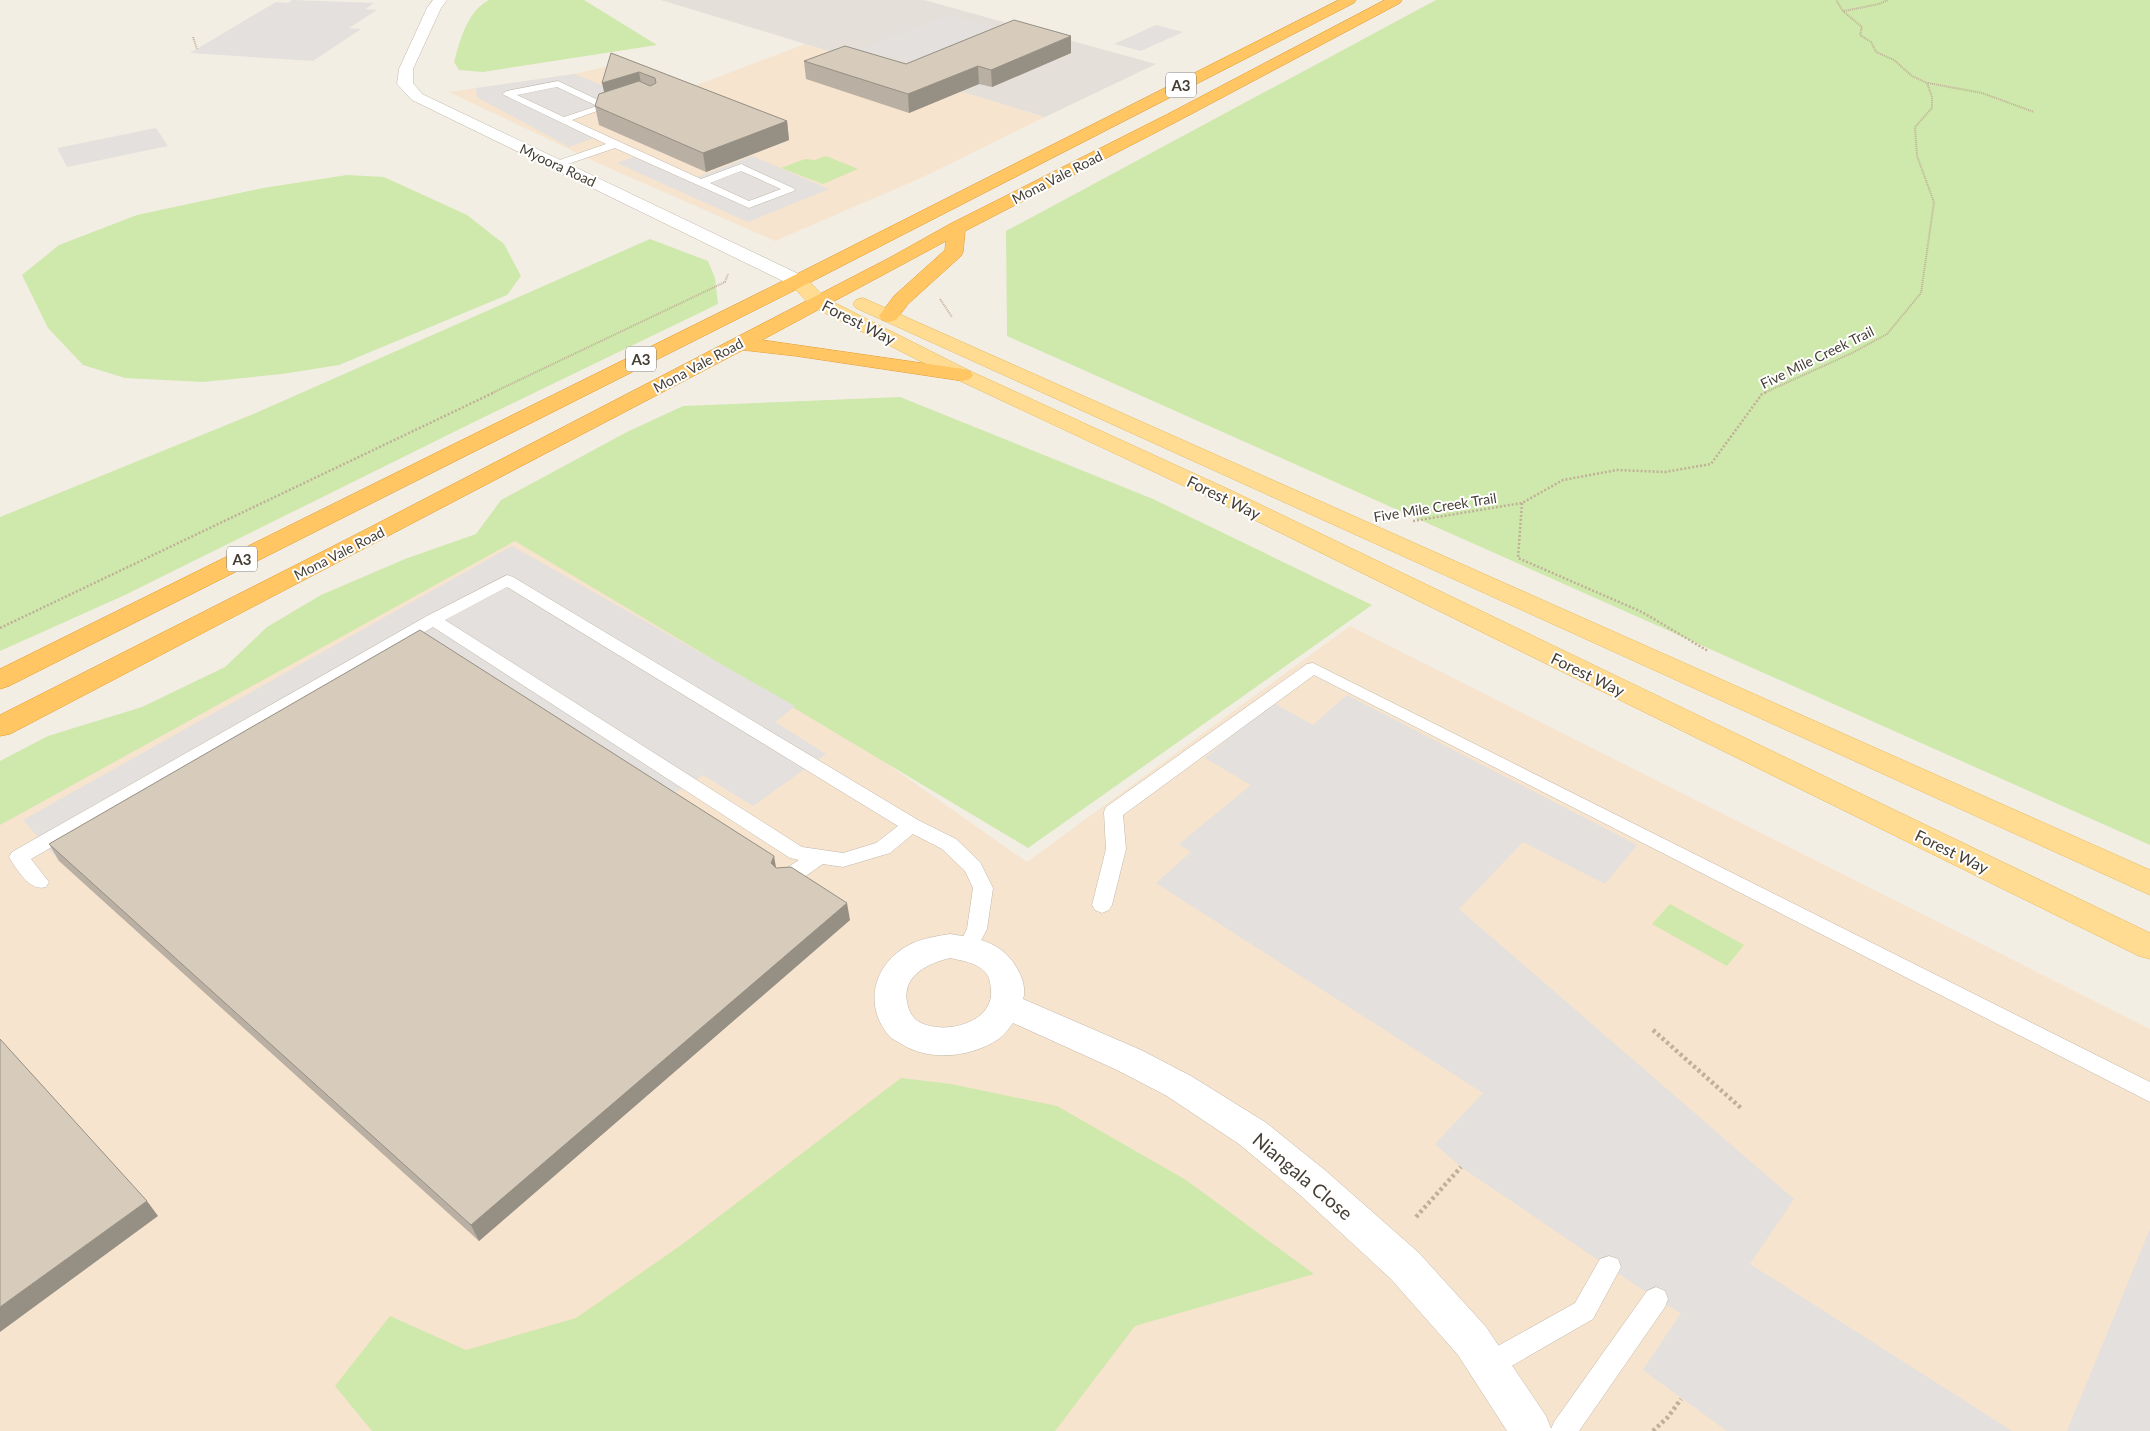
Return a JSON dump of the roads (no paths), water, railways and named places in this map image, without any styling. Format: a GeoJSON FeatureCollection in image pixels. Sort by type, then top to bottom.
{"type":"FeatureCollection","features":[{"type":"Feature","properties":{"kind":"highway","name":"Mona Vale Road"},"geometry":{"type":"LineString","coordinates":[[0,680],[798,281],[1349,0]]}},
{"type":"Feature","properties":{"kind":"highway","name":"Mona Vale Road"},"geometry":{"type":"LineString","coordinates":[[0,727],[368,538],[838,292],[956,228],[1172,118],[1395,0]]}},
{"type":"Feature","properties":{"kind":"highway"},"geometry":{"type":"LineString","coordinates":[[889,316],[901,300],[954,252],[956,228]]}},
{"type":"Feature","properties":{"kind":"highway"},"geometry":{"type":"LineString","coordinates":[[739,344],[778,347],[963,375]]}},
{"type":"Feature","properties":{"kind":"main road","name":"Forest Way"},"geometry":{"type":"LineString","coordinates":[[798,281],[838,292],[1360,530],[1567,619],[2150,883]]}},
{"type":"Feature","properties":{"kind":"main road","name":"Forest Way"},"geometry":{"type":"LineString","coordinates":[[798,281],[818,302],[963,375],[1222,495],[2150,947]]}},
{"type":"Feature","properties":{"kind":"street","name":"Myoora Road"},"geometry":{"type":"LineString","coordinates":[[440,0],[434,8],[406,69],[405,84],[417,97],[798,281]]}},
{"type":"Feature","properties":{"kind":"street"},"geometry":{"type":"LineString","coordinates":[[950,946],[967,948],[991,958],[1002,970],[1008,984],[1006,1006],[990,1027],[974,1036],[955,1041],[926,1039],[909,1032],[897,1021],[890,1008],[889,993],[893,979],[902,966],[916,956],[932,949],[950,946]]}},
{"type":"Feature","properties":{"kind":"street","name":"Niangala Close"},"geometry":{"type":"LineString","coordinates":[[1006,1006],[1129,1060],[1179,1086],[1252,1133],[1321,1189],[1405,1266],[1472,1341],[1486,1366],[1531,1431]]}},
{"type":"Feature","properties":{"kind":"lane"},"geometry":{"type":"LineString","coordinates":[[563,120],[611,104],[558,84],[508,94],[563,120],[615,144],[700,183],[749,205],[790,189],[741,167],[700,183]]}},
{"type":"Feature","properties":{"kind":"lane"},"geometry":{"type":"LineString","coordinates":[[558,164],[615,144]]}},
{"type":"Feature","properties":{"kind":"lane"},"geometry":{"type":"LineString","coordinates":[[39,882],[19,857],[433,620],[507,580],[911,825],[948,844],[973,866],[983,888],[977,929],[967,948]]}},
{"type":"Feature","properties":{"kind":"lane"},"geometry":{"type":"LineString","coordinates":[[433,620],[797,853],[843,860],[883,848],[911,825]]}},
{"type":"Feature","properties":{"kind":"lane"},"geometry":{"type":"LineString","coordinates":[[1102,905],[1116,849],[1113,812],[1313,668],[2150,1093]]}},
{"type":"Feature","properties":{"kind":"lane"},"geometry":{"type":"LineString","coordinates":[[786,878],[819,856]]}},
{"type":"Feature","properties":{"kind":"lane"},"geometry":{"type":"LineString","coordinates":[[1486,1366],[1584,1311],[1609,1267]]}},
{"type":"Feature","properties":{"kind":"lane"},"geometry":{"type":"LineString","coordinates":[[1563,1431],[1656,1299]]}}]}
